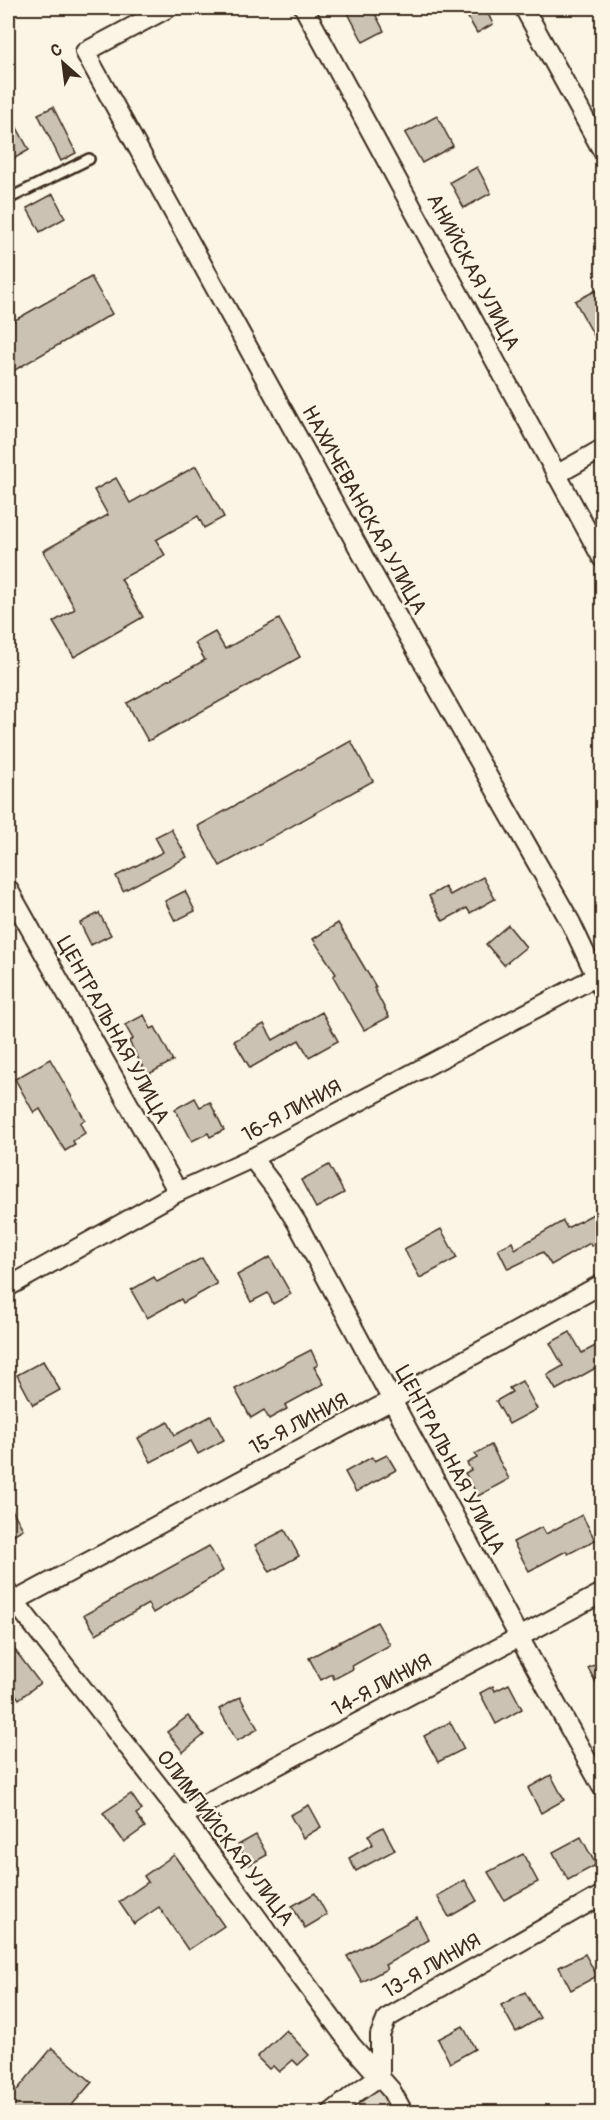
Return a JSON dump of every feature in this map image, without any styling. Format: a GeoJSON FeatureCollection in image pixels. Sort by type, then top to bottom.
{"type":"FeatureCollection","features":[{"type":"Feature","properties":{"kind":"street","name":"НАХИЧЕВАНСКАЯ УЛИЦА"},"geometry":{"type":"LineString","coordinates":[[168,8],[86,52],[373,574],[571,923],[600,983]]}},
{"type":"Feature","properties":{"kind":"street","name":"АНИЙСКАЯ УЛИЦА"},"geometry":{"type":"LineString","coordinates":[[304,8],[603,558]]}},
{"type":"Feature","properties":{"kind":"street"},"geometry":{"type":"LineString","coordinates":[[524,8],[603,150]]}},
{"type":"Feature","properties":{"kind":"street"},"geometry":{"type":"LineString","coordinates":[[556,475],[603,449]]}},
{"type":"Feature","properties":{"kind":"street","name":"ЦЕНТРАЛЬНАЯ УЛИЦА"},"geometry":{"type":"LineString","coordinates":[[8,889],[178,1192]]}},
{"type":"Feature","properties":{"kind":"street","name":"16-Я ЛИНИЯ"},"geometry":{"type":"LineString","coordinates":[[8,1287],[178,1192],[252,1158],[600,983]]}},
{"type":"Feature","properties":{"kind":"street","name":"ЦЕНТРАЛЬНАЯ УЛИЦА"},"geometry":{"type":"LineString","coordinates":[[252,1158],[275,1188],[297,1223],[519,1637],[603,1787]]}},
{"type":"Feature","properties":{"kind":"street","name":"15-Я ЛИНИЯ"},"geometry":{"type":"LineString","coordinates":[[11,1597],[392,1400],[603,1284]]}},
{"type":"Feature","properties":{"kind":"street","name":"14-Я ЛИНИЯ"},"geometry":{"type":"LineString","coordinates":[[182,1816],[603,1593]]}},
{"type":"Feature","properties":{"kind":"street","name":"ОЛИМПИЙСКАЯ УЛИЦА"},"geometry":{"type":"LineString","coordinates":[[11,1597],[182,1816],[352,2046],[391,2090],[403,2112]]}},
{"type":"Feature","properties":{"kind":"street","name":"13-Я ЛИНИЯ"},"geometry":{"type":"LineString","coordinates":[[380,2076],[380,2035],[387,2018],[603,1895]]}},
{"type":"Feature","properties":{"kind":"street"},"geometry":{"type":"LineString","coordinates":[[333,2112],[380,2076]]}},
{"type":"Feature","properties":{"kind":"lane"},"geometry":{"type":"LineString","coordinates":[[8,199],[88,159]]}},
{"type":"Feature","properties":{"kind":"shaded area"},"geometry":{"type":"Polygon","coordinates":[[[376,2090],[385,2093],[397,2112],[342,2112],[368,2091],[376,2090]]]}},
{"type":"Feature","properties":{"kind":"building"},"geometry":{"type":"Polygon","coordinates":[[[360,8],[372,8],[384,31],[363,42],[348,13],[360,8]]]}},
{"type":"Feature","properties":{"kind":"building"},"geometry":{"type":"Polygon","coordinates":[[[478,8],[485,8],[493,24],[477,33],[466,14],[478,8]]]}},
{"type":"Feature","properties":{"kind":"building"},"geometry":{"type":"Polygon","coordinates":[[[53,107],[76,153],[61,161],[38,114],[53,107]]]}},
{"type":"Feature","properties":{"kind":"building"},"geometry":{"type":"Polygon","coordinates":[[[8,111],[29,150],[8,162],[8,111]]]}},
{"type":"Feature","properties":{"kind":"building"},"geometry":{"type":"Polygon","coordinates":[[[437,116],[453,146],[422,163],[405,133],[437,116]]]}},
{"type":"Feature","properties":{"kind":"building"},"geometry":{"type":"Polygon","coordinates":[[[477,167],[491,193],[464,208],[450,182],[477,167]]]}},
{"type":"Feature","properties":{"kind":"building"},"geometry":{"type":"Polygon","coordinates":[[[53,194],[65,218],[40,232],[27,208],[53,194]]]}},
{"type":"Feature","properties":{"kind":"building"},"geometry":{"type":"Polygon","coordinates":[[[91,277],[112,314],[8,374],[8,324],[91,277]]]}},
{"type":"Feature","properties":{"kind":"building"},"geometry":{"type":"Polygon","coordinates":[[[603,287],[603,352],[575,301],[603,287]]]}},
{"type":"Feature","properties":{"kind":"building"},"geometry":{"type":"Polygon","coordinates":[[[196,466],[224,517],[204,528],[198,516],[156,540],[165,555],[121,579],[143,617],[74,657],[53,622],[75,609],[43,551],[108,515],[94,490],[116,478],[130,503],[196,466]]]}},
{"type":"Feature","properties":{"kind":"building"},"geometry":{"type":"Polygon","coordinates":[[[279,619],[300,657],[148,741],[127,703],[205,660],[195,643],[215,632],[225,649],[279,619]]]}},
{"type":"Feature","properties":{"kind":"building"},"geometry":{"type":"Polygon","coordinates":[[[351,741],[373,781],[220,866],[198,826],[351,741]]]}},
{"type":"Feature","properties":{"kind":"building"},"geometry":{"type":"Polygon","coordinates":[[[171,829],[187,857],[123,891],[116,876],[163,852],[155,837],[171,829]]]}},
{"type":"Feature","properties":{"kind":"building"},"geometry":{"type":"Polygon","coordinates":[[[483,877],[495,899],[470,913],[467,908],[443,921],[429,896],[445,887],[450,895],[483,877]]]}},
{"type":"Feature","properties":{"kind":"building"},"geometry":{"type":"Polygon","coordinates":[[[185,891],[195,911],[175,921],[165,901],[185,891]]]}},
{"type":"Feature","properties":{"kind":"building"},"geometry":{"type":"Polygon","coordinates":[[[99,913],[111,935],[91,945],[80,923],[99,913]]]}},
{"type":"Feature","properties":{"kind":"building"},"geometry":{"type":"Polygon","coordinates":[[[338,923],[376,987],[374,988],[389,1017],[364,1030],[333,976],[336,974],[313,939],[338,923]]]}},
{"type":"Feature","properties":{"kind":"building"},"geometry":{"type":"Polygon","coordinates":[[[508,925],[526,947],[504,965],[486,944],[508,925]]]}},
{"type":"Feature","properties":{"kind":"building"},"geometry":{"type":"Polygon","coordinates":[[[322,1012],[338,1041],[309,1057],[299,1040],[250,1068],[234,1041],[264,1024],[273,1040],[322,1012]]]}},
{"type":"Feature","properties":{"kind":"building"},"geometry":{"type":"Polygon","coordinates":[[[144,1015],[151,1029],[155,1027],[173,1061],[147,1075],[129,1041],[133,1039],[125,1025],[144,1015]]]}},
{"type":"Feature","properties":{"kind":"building"},"geometry":{"type":"Polygon","coordinates":[[[50,1059],[85,1120],[80,1123],[85,1133],[73,1141],[75,1145],[65,1151],[40,1109],[34,1113],[15,1079],[50,1059]]]}},
{"type":"Feature","properties":{"kind":"building"},"geometry":{"type":"Polygon","coordinates":[[[195,1098],[200,1107],[210,1102],[224,1130],[210,1137],[208,1133],[192,1141],[175,1109],[195,1098]]]}},
{"type":"Feature","properties":{"kind":"building"},"geometry":{"type":"Polygon","coordinates":[[[329,1165],[344,1193],[316,1208],[301,1180],[329,1165]]]}},
{"type":"Feature","properties":{"kind":"building"},"geometry":{"type":"Polygon","coordinates":[[[597,1212],[603,1221],[603,1240],[591,1246],[590,1243],[551,1265],[543,1252],[508,1269],[498,1249],[512,1242],[515,1249],[563,1221],[567,1228],[597,1212]]]}},
{"type":"Feature","properties":{"kind":"building"},"geometry":{"type":"Polygon","coordinates":[[[441,1229],[457,1258],[420,1278],[404,1249],[441,1229]]]}},
{"type":"Feature","properties":{"kind":"building"},"geometry":{"type":"Polygon","coordinates":[[[270,1257],[291,1294],[273,1304],[268,1293],[251,1302],[237,1275],[270,1257]]]}},
{"type":"Feature","properties":{"kind":"building"},"geometry":{"type":"Polygon","coordinates":[[[202,1258],[217,1284],[183,1303],[181,1299],[147,1318],[131,1290],[154,1277],[157,1282],[202,1258]]]}},
{"type":"Feature","properties":{"kind":"building"},"geometry":{"type":"Polygon","coordinates":[[[570,1332],[582,1353],[603,1342],[603,1364],[556,1390],[547,1375],[563,1366],[550,1343],[570,1332]]]}},
{"type":"Feature","properties":{"kind":"building"},"geometry":{"type":"Polygon","coordinates":[[[311,1350],[318,1365],[314,1367],[324,1384],[285,1405],[287,1409],[269,1419],[264,1410],[251,1418],[235,1389],[311,1350]]]}},
{"type":"Feature","properties":{"kind":"building"},"geometry":{"type":"Polygon","coordinates":[[[43,1361],[60,1390],[33,1405],[17,1375],[43,1361]]]}},
{"type":"Feature","properties":{"kind":"building"},"geometry":{"type":"Polygon","coordinates":[[[522,1381],[537,1409],[509,1424],[496,1401],[512,1392],[509,1388],[522,1381]]]}},
{"type":"Feature","properties":{"kind":"building"},"geometry":{"type":"Polygon","coordinates":[[[211,1416],[224,1440],[198,1454],[191,1441],[151,1462],[138,1438],[168,1422],[175,1435],[211,1416]]]}},
{"type":"Feature","properties":{"kind":"building"},"geometry":{"type":"Polygon","coordinates":[[[491,1445],[509,1479],[478,1496],[465,1473],[471,1470],[467,1463],[477,1458],[475,1454],[491,1445]]]}},
{"type":"Feature","properties":{"kind":"building"},"geometry":{"type":"Polygon","coordinates":[[[387,1455],[396,1470],[356,1492],[345,1472],[372,1457],[375,1461],[387,1455]]]}},
{"type":"Feature","properties":{"kind":"building"},"geometry":{"type":"Polygon","coordinates":[[[8,1503],[23,1529],[8,1538],[8,1503]]]}},
{"type":"Feature","properties":{"kind":"building"},"geometry":{"type":"Polygon","coordinates":[[[582,1515],[595,1540],[568,1554],[566,1551],[529,1571],[513,1542],[542,1527],[546,1534],[582,1515]]]}},
{"type":"Feature","properties":{"kind":"building"},"geometry":{"type":"Polygon","coordinates":[[[285,1530],[299,1556],[270,1572],[255,1545],[285,1530]]]}},
{"type":"Feature","properties":{"kind":"building"},"geometry":{"type":"Polygon","coordinates":[[[209,1546],[223,1571],[153,1613],[148,1604],[96,1634],[84,1615],[209,1546]]]}},
{"type":"Feature","properties":{"kind":"building"},"geometry":{"type":"Polygon","coordinates":[[[377,1622],[390,1645],[334,1679],[332,1674],[321,1680],[309,1658],[377,1622]]]}},
{"type":"Feature","properties":{"kind":"building"},"geometry":{"type":"Polygon","coordinates":[[[8,1641],[40,1683],[19,1699],[8,1684],[8,1641]]]}},
{"type":"Feature","properties":{"kind":"building"},"geometry":{"type":"Polygon","coordinates":[[[603,1660],[603,1695],[588,1668],[603,1660]]]}},
{"type":"Feature","properties":{"kind":"building"},"geometry":{"type":"Polygon","coordinates":[[[509,1684],[522,1709],[496,1724],[480,1693],[493,1686],[495,1691],[509,1684]]]}},
{"type":"Feature","properties":{"kind":"building"},"geometry":{"type":"Polygon","coordinates":[[[240,1697],[258,1729],[237,1741],[219,1709],[240,1697]]]}},
{"type":"Feature","properties":{"kind":"building"},"geometry":{"type":"Polygon","coordinates":[[[188,1716],[204,1735],[183,1752],[167,1732],[188,1716]]]}},
{"type":"Feature","properties":{"kind":"building"},"geometry":{"type":"Polygon","coordinates":[[[450,1722],[464,1749],[438,1762],[424,1736],[450,1722]]]}},
{"type":"Feature","properties":{"kind":"building"},"geometry":{"type":"Polygon","coordinates":[[[551,1775],[564,1800],[541,1813],[528,1788],[551,1775]]]}},
{"type":"Feature","properties":{"kind":"building"},"geometry":{"type":"Polygon","coordinates":[[[131,1794],[142,1810],[136,1814],[145,1827],[124,1842],[103,1813],[131,1794]]]}},
{"type":"Feature","properties":{"kind":"building"},"geometry":{"type":"Polygon","coordinates":[[[309,1805],[321,1827],[303,1838],[290,1815],[309,1805]]]}},
{"type":"Feature","properties":{"kind":"building"},"geometry":{"type":"Polygon","coordinates":[[[383,1827],[395,1850],[356,1871],[349,1858],[373,1844],[368,1835],[383,1827]]]}},
{"type":"Feature","properties":{"kind":"building"},"geometry":{"type":"Polygon","coordinates":[[[256,1835],[267,1855],[249,1865],[238,1845],[256,1835]]]}},
{"type":"Feature","properties":{"kind":"building"},"geometry":{"type":"Polygon","coordinates":[[[581,1837],[596,1865],[568,1880],[553,1852],[581,1837]]]}},
{"type":"Feature","properties":{"kind":"building"},"geometry":{"type":"Polygon","coordinates":[[[523,1854],[538,1882],[504,1900],[488,1872],[523,1854]]]}},
{"type":"Feature","properties":{"kind":"building"},"geometry":{"type":"Polygon","coordinates":[[[174,1855],[224,1926],[188,1950],[159,1907],[134,1924],[119,1902],[148,1882],[144,1876],[174,1855]]]}},
{"type":"Feature","properties":{"kind":"building"},"geometry":{"type":"Polygon","coordinates":[[[465,1880],[477,1901],[449,1917],[437,1896],[465,1880]]]}},
{"type":"Feature","properties":{"kind":"building"},"geometry":{"type":"Polygon","coordinates":[[[315,1893],[327,1915],[305,1928],[292,1906],[315,1893]]]}},
{"type":"Feature","properties":{"kind":"building"},"geometry":{"type":"Polygon","coordinates":[[[417,1917],[429,1940],[385,1965],[387,1969],[362,1982],[347,1956],[417,1917]]]}},
{"type":"Feature","properties":{"kind":"building"},"geometry":{"type":"Polygon","coordinates":[[[585,1954],[597,1976],[571,1990],[559,1967],[585,1954]]]}},
{"type":"Feature","properties":{"kind":"building"},"geometry":{"type":"Polygon","coordinates":[[[525,1992],[540,2018],[516,2032],[501,2005],[525,1992]]]}},
{"type":"Feature","properties":{"kind":"building"},"geometry":{"type":"Polygon","coordinates":[[[463,2026],[475,2049],[450,2063],[438,2039],[463,2026]]]}},
{"type":"Feature","properties":{"kind":"building"},"geometry":{"type":"Polygon","coordinates":[[[286,2030],[309,2055],[298,2065],[293,2060],[279,2072],[273,2066],[269,2069],[257,2057],[286,2030]]]}},
{"type":"Feature","properties":{"kind":"building"},"geometry":{"type":"Polygon","coordinates":[[[52,2048],[92,2082],[66,2112],[8,2112],[8,2101],[52,2048]]]}}]}
